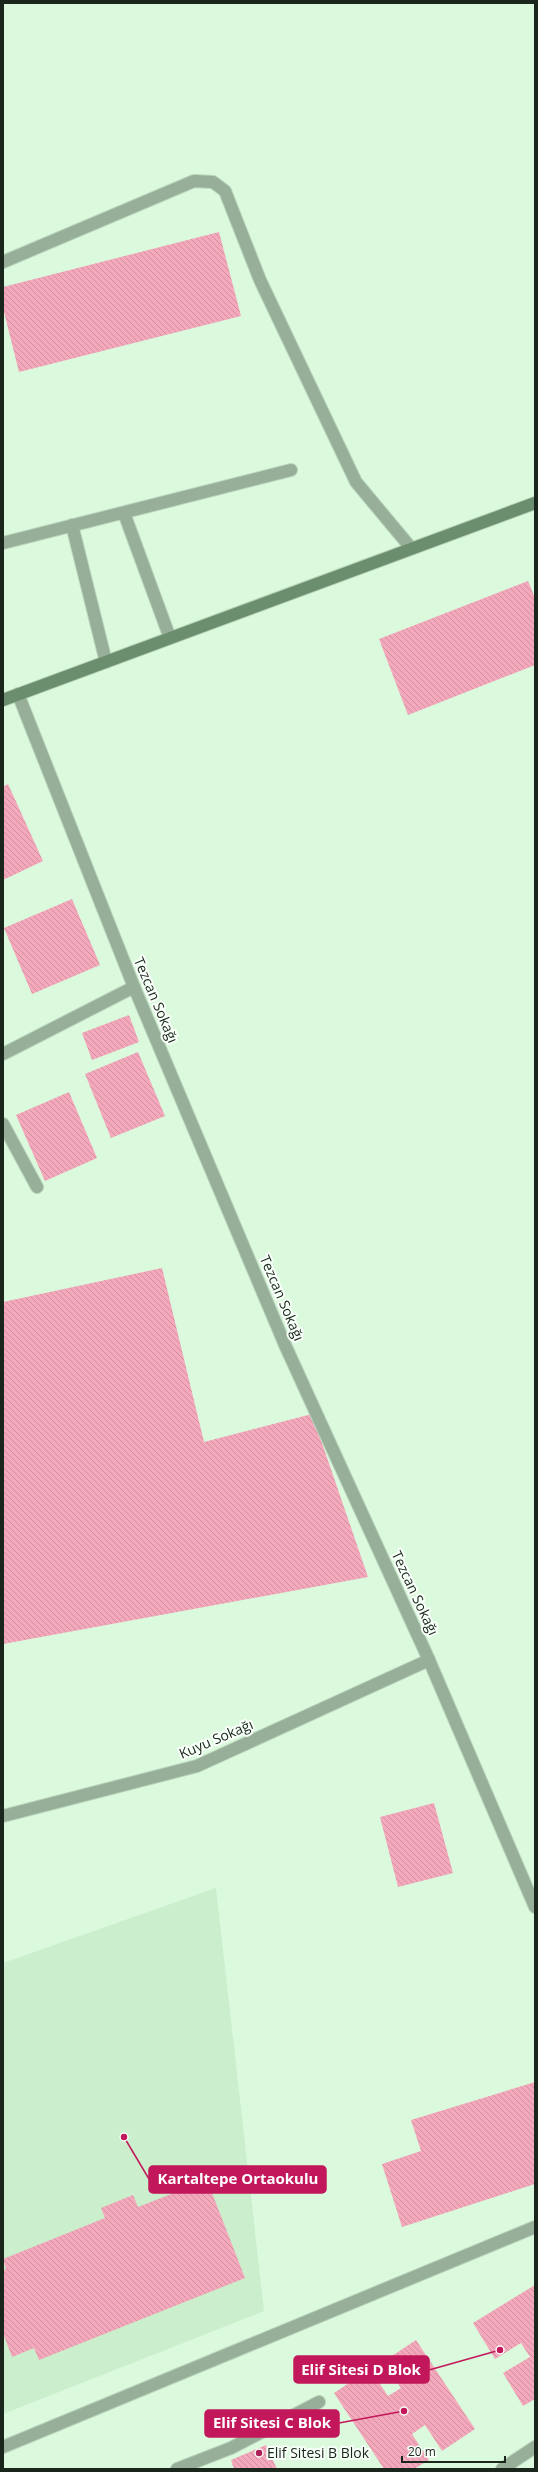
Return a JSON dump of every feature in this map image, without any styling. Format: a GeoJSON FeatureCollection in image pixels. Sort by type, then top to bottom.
{"type":"FeatureCollection","features":[{"type":"Feature","properties":{"kind":"main road"},"geometry":{"type":"LineString","coordinates":[[3,700],[535,503]]}},
{"type":"Feature","properties":{"kind":"street"},"geometry":{"type":"LineString","coordinates":[[3,262],[194,181],[213,182],[225,191],[260,280],[356,482],[411,548]]}},
{"type":"Feature","properties":{"kind":"street"},"geometry":{"type":"LineString","coordinates":[[3,544],[72,525],[291,470]]}},
{"type":"Feature","properties":{"kind":"street"},"geometry":{"type":"LineString","coordinates":[[124,513],[170,638]]}},
{"type":"Feature","properties":{"kind":"street"},"geometry":{"type":"LineString","coordinates":[[72,525],[106,662]]}},
{"type":"Feature","properties":{"kind":"street","name":"Tezcan Sokağı"},"geometry":{"type":"LineString","coordinates":[[18,694],[134,987],[285,1345],[429,1660],[535,1907]]}},
{"type":"Feature","properties":{"kind":"street"},"geometry":{"type":"LineString","coordinates":[[3,1054],[134,987]]}},
{"type":"Feature","properties":{"kind":"street"},"geometry":{"type":"LineString","coordinates":[[3,1124],[37,1187]]}},
{"type":"Feature","properties":{"kind":"street","name":"Kuyu Sokağı"},"geometry":{"type":"LineString","coordinates":[[3,1816],[197,1766],[429,1660]]}},
{"type":"Feature","properties":{"kind":"street"},"geometry":{"type":"LineString","coordinates":[[3,2447],[535,2227]]}},
{"type":"Feature","properties":{"kind":"street"},"geometry":{"type":"LineString","coordinates":[[177,2469],[231,2448],[319,2402]]}},
{"type":"Feature","properties":{"kind":"street"},"geometry":{"type":"LineString","coordinates":[[502,2469],[535,2447]]}},
{"type":"Feature","properties":{"kind":"shaded area"},"geometry":{"type":"Polygon","coordinates":[[[216,1888],[264,2311],[3,2414],[3,1963],[216,1888]]]}},
{"type":"Feature","properties":{"kind":"building"},"geometry":{"type":"Polygon","coordinates":[[[219,232],[241,316],[19,372],[3,308],[3,287],[219,232]]]}},
{"type":"Feature","properties":{"kind":"building"},"geometry":{"type":"Polygon","coordinates":[[[528,581],[535,598],[535,665],[408,715],[379,639],[528,581]]]}},
{"type":"Feature","properties":{"kind":"building"},"geometry":{"type":"Polygon","coordinates":[[[8,784],[43,861],[3,880],[3,787],[8,784]]]}},
{"type":"Feature","properties":{"kind":"building"},"geometry":{"type":"Polygon","coordinates":[[[72,899],[100,965],[32,994],[4,928],[72,899]]]}},
{"type":"Feature","properties":{"kind":"building"},"geometry":{"type":"Polygon","coordinates":[[[129,1015],[139,1042],[92,1060],[82,1033],[129,1015]]]}},
{"type":"Feature","properties":{"kind":"building"},"geometry":{"type":"Polygon","coordinates":[[[138,1052],[165,1116],[111,1138],[85,1074],[138,1052]]]}},
{"type":"Feature","properties":{"kind":"building"},"geometry":{"type":"Polygon","coordinates":[[[69,1092],[97,1158],[45,1181],[16,1115],[69,1092]]]}},
{"type":"Feature","properties":{"kind":"building"},"geometry":{"type":"Polygon","coordinates":[[[162,1268],[204,1442],[312,1414],[368,1577],[3,1644],[3,1302],[162,1268]]]}},
{"type":"Feature","properties":{"kind":"building"},"geometry":{"type":"Polygon","coordinates":[[[434,1803],[453,1873],[398,1887],[380,1817],[434,1803]]]}},
{"type":"Feature","properties":{"kind":"building"},"geometry":{"type":"Polygon","coordinates":[[[535,2082],[535,2184],[402,2227],[382,2164],[421,2151],[411,2120],[535,2082]]]}},
{"type":"Feature","properties":{"kind":"building"},"geometry":{"type":"Polygon","coordinates":[[[207,2180],[245,2278],[39,2360],[34,2348],[12,2357],[3,2333],[3,2270],[6,2269],[3,2259],[105,2218],[101,2208],[133,2195],[138,2207],[207,2180]]]}},
{"type":"Feature","properties":{"kind":"building"},"geometry":{"type":"Polygon","coordinates":[[[535,2285],[535,2399],[523,2406],[503,2373],[530,2357],[521,2343],[495,2359],[473,2323],[535,2285]]]}},
{"type":"Feature","properties":{"kind":"building"},"geometry":{"type":"Polygon","coordinates":[[[416,2340],[475,2429],[442,2451],[425,2425],[412,2434],[429,2460],[414,2469],[384,2469],[334,2393],[370,2369],[388,2396],[401,2388],[383,2362],[416,2340]]]}},
{"type":"Feature","properties":{"kind":"building","name":"Elif Sitesi B Blok"},"geometry":{"type":"Polygon","coordinates":[[[266,2445],[277,2469],[234,2469],[231,2460],[266,2445]]]}},
{"type":"Feature","properties":{"kind":"place","name":"Kartaltepe Ortaokulu"},"geometry":{"type":"Point","coordinates":[124,2137]}},
{"type":"Feature","properties":{"kind":"place","name":"Elif Sitesi D Blok"},"geometry":{"type":"Point","coordinates":[500,2350]}},
{"type":"Feature","properties":{"kind":"place","name":"Elif Sitesi C Blok"},"geometry":{"type":"Point","coordinates":[404,2411]}},
{"type":"Feature","properties":{"kind":"place","name":"Elif Sitesi B Blok"},"geometry":{"type":"Point","coordinates":[259,2453]}}]}
